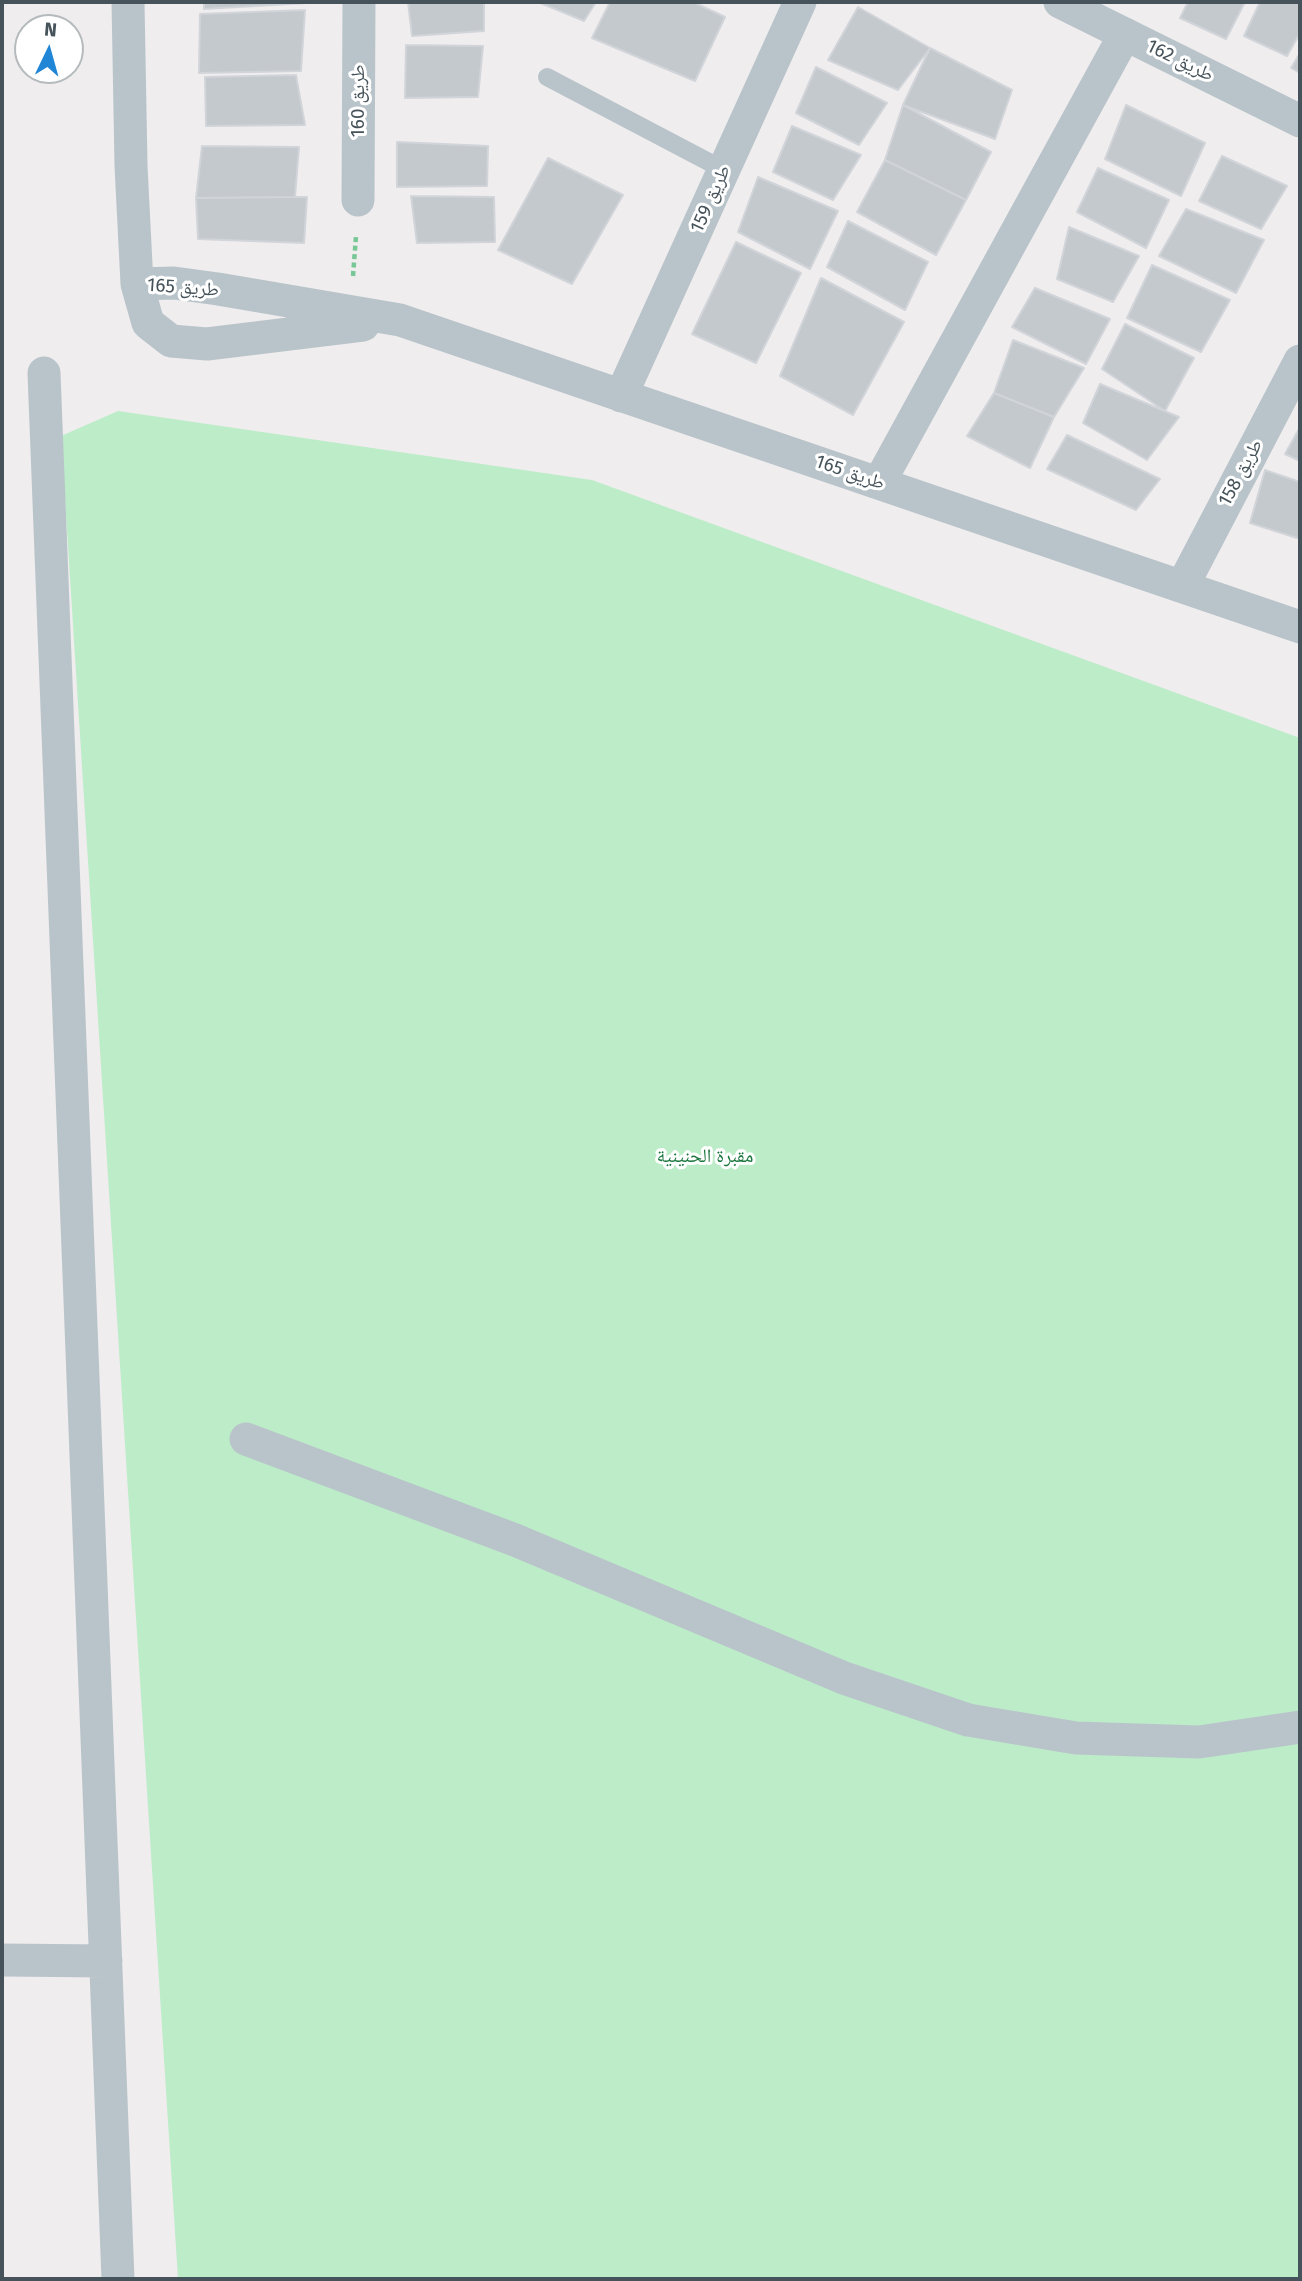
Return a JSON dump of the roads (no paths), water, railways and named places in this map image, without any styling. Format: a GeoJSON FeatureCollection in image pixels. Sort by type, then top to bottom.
{"type":"FeatureCollection","features":[{"type":"Feature","properties":{"kind":"street"},"geometry":{"type":"LineString","coordinates":[[128,2],[131,166],[137,285]]}},
{"type":"Feature","properties":{"kind":"street","name":"طريق 160"},"geometry":{"type":"LineString","coordinates":[[358,201],[359,2]]}},
{"type":"Feature","properties":{"kind":"street","name":"طريق 159"},"geometry":{"type":"LineString","coordinates":[[621,396],[800,2]]}},
{"type":"Feature","properties":{"kind":"street","name":"طريق 162"},"geometry":{"type":"LineString","coordinates":[[1060,2],[1300,121]]}},
{"type":"Feature","properties":{"kind":"street"},"geometry":{"type":"LineString","coordinates":[[879,483],[1125,34]]}},
{"type":"Feature","properties":{"kind":"street","name":"طريق 165"},"geometry":{"type":"LineString","coordinates":[[400,320],[206,344],[171,341],[148,323],[137,285],[185,285],[400,320],[1300,626]]}},
{"type":"Feature","properties":{"kind":"street","name":"طريق 158"},"geometry":{"type":"LineString","coordinates":[[1182,585],[1300,362]]}},
{"type":"Feature","properties":{"kind":"street"},"geometry":{"type":"LineString","coordinates":[[44,373],[118,2279]]}},
{"type":"Feature","properties":{"kind":"street"},"geometry":{"type":"LineString","coordinates":[[246,1439],[515,1540],[844,1678],[968,1720],[1076,1738],[1199,1742],[1300,1727]]}},
{"type":"Feature","properties":{"kind":"street"},"geometry":{"type":"LineString","coordinates":[[2,1960],[106,1961]]}},
{"type":"Feature","properties":{"kind":"lane"},"geometry":{"type":"LineString","coordinates":[[547,77],[724,170]]}},
{"type":"Feature","properties":{"kind":"park label","name":"مقبرة الحنينية"},"geometry":{"type":"Point","coordinates":[705,1157]}}]}
